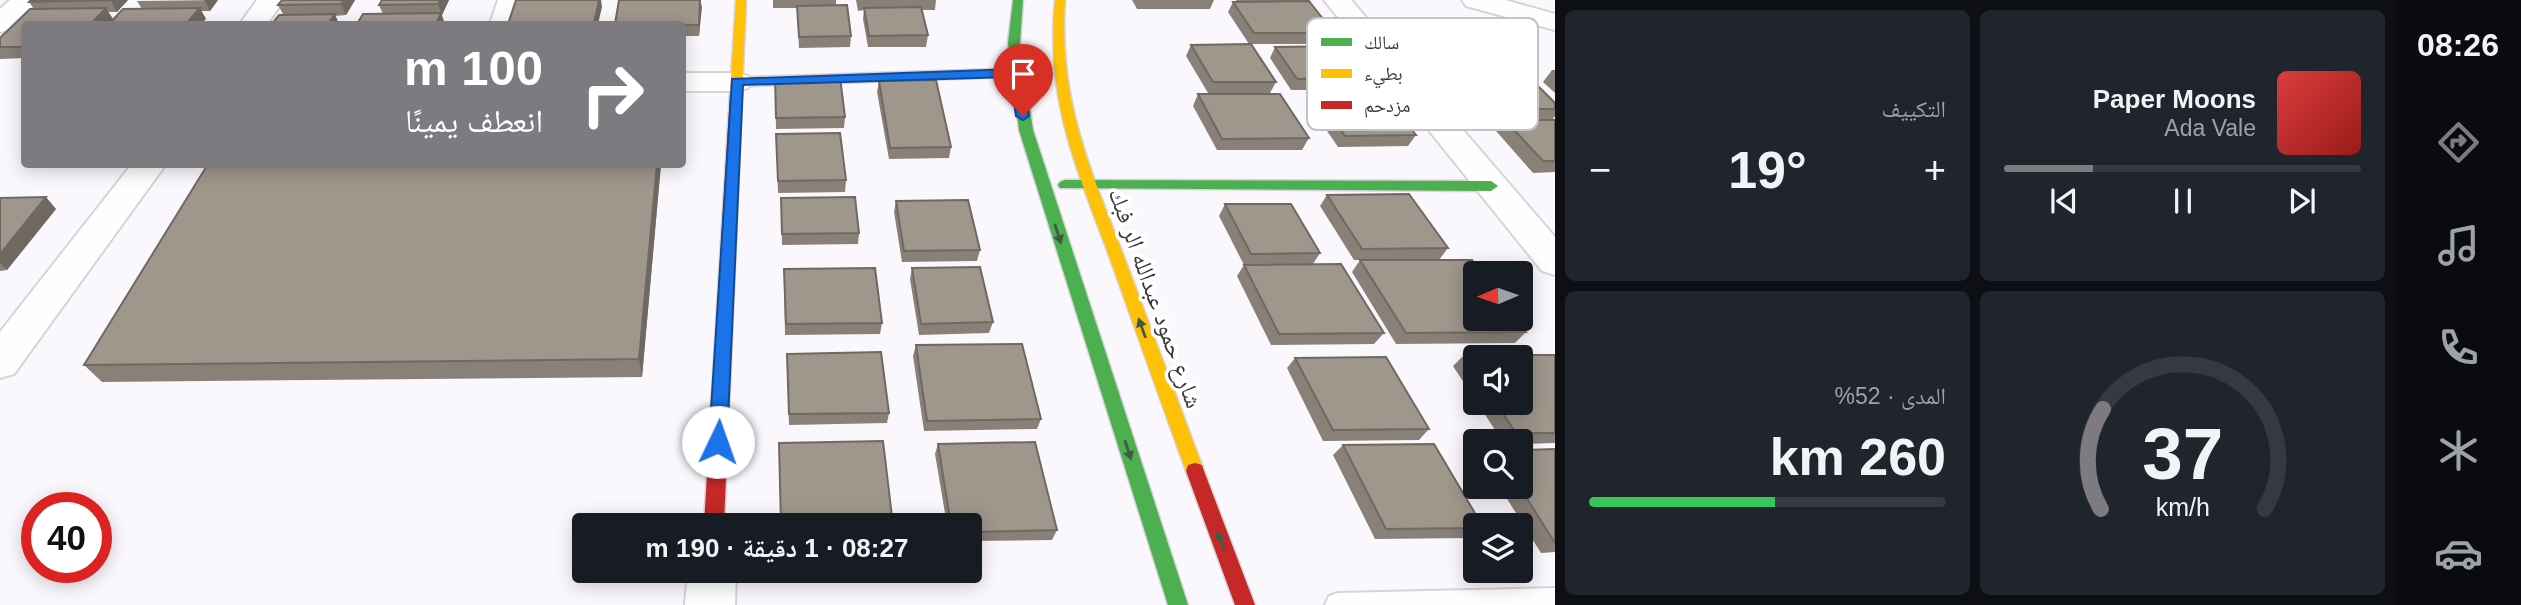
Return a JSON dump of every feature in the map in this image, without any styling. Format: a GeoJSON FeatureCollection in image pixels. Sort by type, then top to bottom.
{"type":"FeatureCollection","features":[{"type":"Feature","properties":{"kind":"street"},"geometry":{"type":"LineString","coordinates":[[0,24],[26,0]]}},
{"type":"Feature","properties":{"kind":"street"},"geometry":{"type":"LineString","coordinates":[[255,21],[271,0]]}},
{"type":"Feature","properties":{"kind":"street"},"geometry":{"type":"LineString","coordinates":[[504,21],[511,0]]}},
{"type":"Feature","properties":{"kind":"street"},"geometry":{"type":"LineString","coordinates":[[715,513],[741,0]]}},
{"type":"Feature","properties":{"kind":"street"},"geometry":{"type":"LineString","coordinates":[[1018,0],[1014,43],[1016,73],[1026,130],[1178,605]]}},
{"type":"Feature","properties":{"kind":"street","name":"شارع حمود عبدالله الر فبك"},"geometry":{"type":"LineString","coordinates":[[1060,0],[1055,46],[1060,94],[1072,138],[1245,605]]}},
{"type":"Feature","properties":{"kind":"street"},"geometry":{"type":"LineString","coordinates":[[1337,0],[1352,18]]}},
{"type":"Feature","properties":{"kind":"street"},"geometry":{"type":"LineString","coordinates":[[1475,0],[1555,22]]}},
{"type":"Feature","properties":{"kind":"street"},"geometry":{"type":"LineString","coordinates":[[686,82],[737,82]]}},
{"type":"Feature","properties":{"kind":"street"},"geometry":{"type":"LineString","coordinates":[[1445,130],[1555,262]]}},
{"type":"Feature","properties":{"kind":"street"},"geometry":{"type":"LineString","coordinates":[[0,362],[147,168]]}},
{"type":"Feature","properties":{"kind":"street"},"geometry":{"type":"LineString","coordinates":[[1042,186],[1492,186]]}},
{"type":"Feature","properties":{"kind":"street"},"geometry":{"type":"LineString","coordinates":[[710,605],[711,583]]}},
{"type":"Feature","properties":{"kind":"lane"},"geometry":{"type":"LineString","coordinates":[[737,82],[1016,73]]}},
{"type":"Feature","properties":{"kind":"lane"},"geometry":{"type":"LineString","coordinates":[[1338,605],[1555,600]]}},
{"type":"Feature","properties":{"kind":"building"},"geometry":{"type":"Polygon","coordinates":[[[31,0],[111,0],[29,2],[31,0]]]}},
{"type":"Feature","properties":{"kind":"building"},"geometry":{"type":"Polygon","coordinates":[[[282,0],[344,0],[341,4],[278,5],[282,0]]]}},
{"type":"Feature","properties":{"kind":"building"},"geometry":{"type":"Polygon","coordinates":[[[382,0],[440,0],[438,4],[379,5],[382,0]]]}},
{"type":"Feature","properties":{"kind":"building"},"geometry":{"type":"Polygon","coordinates":[[[516,0],[599,0],[595,21],[509,21],[516,0]]]}},
{"type":"Feature","properties":{"kind":"building"},"geometry":{"type":"Polygon","coordinates":[[[619,0],[700,0],[699,25],[686,25],[686,21],[616,21],[619,0]]]}},
{"type":"Feature","properties":{"kind":"building"},"geometry":{"type":"Polygon","coordinates":[[[1309,1],[1322,18],[1307,18],[1307,33],[1254,33],[1233,2],[1309,1]]]}},
{"type":"Feature","properties":{"kind":"building"},"geometry":{"type":"Polygon","coordinates":[[[847,5],[851,36],[799,37],[797,6],[847,5]]]}},
{"type":"Feature","properties":{"kind":"building"},"geometry":{"type":"Polygon","coordinates":[[[921,7],[928,35],[869,36],[864,8],[921,7]]]}},
{"type":"Feature","properties":{"kind":"building"},"geometry":{"type":"Polygon","coordinates":[[[106,8],[94,21],[21,21],[21,47],[0,47],[0,38],[30,9],[106,8]]]}},
{"type":"Feature","properties":{"kind":"building"},"geometry":{"type":"Polygon","coordinates":[[[200,8],[189,21],[112,21],[123,9],[200,8]]]}},
{"type":"Feature","properties":{"kind":"building"},"geometry":{"type":"Polygon","coordinates":[[[441,13],[437,21],[359,21],[363,14],[441,13]]]}},
{"type":"Feature","properties":{"kind":"building"},"geometry":{"type":"Polygon","coordinates":[[[335,14],[330,21],[274,21],[279,15],[335,14]]]}},
{"type":"Feature","properties":{"kind":"building"},"geometry":{"type":"Polygon","coordinates":[[[1251,44],[1276,82],[1213,82],[1191,45],[1251,44]]]}},
{"type":"Feature","properties":{"kind":"building"},"geometry":{"type":"Polygon","coordinates":[[[1275,47],[1307,47],[1307,79],[1297,79],[1275,47]]]}},
{"type":"Feature","properties":{"kind":"building"},"geometry":{"type":"Polygon","coordinates":[[[840,77],[845,117],[776,118],[775,78],[840,77]]]}},
{"type":"Feature","properties":{"kind":"building"},"geometry":{"type":"Polygon","coordinates":[[[936,80],[951,147],[890,148],[879,81],[936,80]]]}},
{"type":"Feature","properties":{"kind":"building"},"geometry":{"type":"Polygon","coordinates":[[[1538,86],[1555,103],[1555,109],[1538,109],[1538,86]]]}},
{"type":"Feature","properties":{"kind":"building"},"geometry":{"type":"Polygon","coordinates":[[[1198,94],[1280,94],[1309,138],[1222,139],[1198,94]]]}},
{"type":"Feature","properties":{"kind":"building"},"geometry":{"type":"Polygon","coordinates":[[[1538,120],[1555,120],[1555,161],[1543,161],[1514,130],[1538,130],[1538,120]]]}},
{"type":"Feature","properties":{"kind":"building"},"geometry":{"type":"Polygon","coordinates":[[[1341,130],[1412,130],[1416,135],[1345,136],[1341,130]]]}},
{"type":"Feature","properties":{"kind":"building"},"geometry":{"type":"Polygon","coordinates":[[[840,133],[846,180],[778,181],[776,134],[840,133]]]}},
{"type":"Feature","properties":{"kind":"building"},"geometry":{"type":"Polygon","coordinates":[[[206,168],[657,168],[639,359],[84,365],[206,168]]]}},
{"type":"Feature","properties":{"kind":"building"},"geometry":{"type":"Polygon","coordinates":[[[1409,194],[1448,248],[1362,249],[1327,195],[1409,194]]]}},
{"type":"Feature","properties":{"kind":"building"},"geometry":{"type":"Polygon","coordinates":[[[46,197],[0,254],[0,198],[46,197]]]}},
{"type":"Feature","properties":{"kind":"building"},"geometry":{"type":"Polygon","coordinates":[[[855,197],[859,233],[782,234],[781,198],[855,197]]]}},
{"type":"Feature","properties":{"kind":"building"},"geometry":{"type":"Polygon","coordinates":[[[968,200],[980,250],[904,251],[896,201],[968,200]]]}},
{"type":"Feature","properties":{"kind":"building"},"geometry":{"type":"Polygon","coordinates":[[[1225,204],[1291,204],[1320,253],[1251,254],[1225,204]]]}},
{"type":"Feature","properties":{"kind":"building"},"geometry":{"type":"Polygon","coordinates":[[[1360,260],[1472,260],[1463,261],[1463,331],[1526,332],[1406,333],[1360,260]]]}},
{"type":"Feature","properties":{"kind":"building"},"geometry":{"type":"Polygon","coordinates":[[[1341,264],[1384,333],[1279,334],[1244,265],[1341,264]]]}},
{"type":"Feature","properties":{"kind":"building"},"geometry":{"type":"Polygon","coordinates":[[[980,267],[993,322],[921,324],[912,268],[980,267]]]}},
{"type":"Feature","properties":{"kind":"building"},"geometry":{"type":"Polygon","coordinates":[[[875,268],[882,323],[786,324],[784,269],[875,268]]]}},
{"type":"Feature","properties":{"kind":"building"},"geometry":{"type":"Polygon","coordinates":[[[1022,344],[1041,419],[927,421],[916,345],[1022,344]]]}},
{"type":"Feature","properties":{"kind":"building"},"geometry":{"type":"Polygon","coordinates":[[[881,352],[889,413],[789,414],[787,354],[881,352]]]}},
{"type":"Feature","properties":{"kind":"building"},"geometry":{"type":"Polygon","coordinates":[[[1533,355],[1555,355],[1555,433],[1533,433],[1533,429],[1513,429],[1504,415],[1533,415],[1533,355]]]}},
{"type":"Feature","properties":{"kind":"building"},"geometry":{"type":"Polygon","coordinates":[[[1386,357],[1429,429],[1333,430],[1295,358],[1386,357]]]}},
{"type":"Feature","properties":{"kind":"building"},"geometry":{"type":"Polygon","coordinates":[[[883,441],[892,513],[781,513],[779,443],[883,441]]]}},
{"type":"Feature","properties":{"kind":"building"},"geometry":{"type":"Polygon","coordinates":[[[1035,442],[1057,530],[982,532],[982,513],[949,513],[938,444],[1035,442]]]}},
{"type":"Feature","properties":{"kind":"building"},"geometry":{"type":"Polygon","coordinates":[[[1434,444],[1463,493],[1463,499],[1467,499],[1475,513],[1463,513],[1463,528],[1386,529],[1343,445],[1434,444]]]}},
{"type":"Feature","properties":{"kind":"building"},"geometry":{"type":"Polygon","coordinates":[[[1555,449],[1555,543],[1527,499],[1533,499],[1533,450],[1555,449]]]}},
{"type":"Feature","properties":{"kind":"traffic: fast"},"geometry":{"type":"LineString","coordinates":[[1018,0],[1014,43],[1026,130],[1178,605]]}},
{"type":"Feature","properties":{"kind":"traffic: fast"},"geometry":{"type":"LineString","coordinates":[[1065,185],[1491,186]]}},
{"type":"Feature","properties":{"kind":"traffic: slow"},"geometry":{"type":"LineString","coordinates":[[736,94],[741,0]]}},
{"type":"Feature","properties":{"kind":"traffic: slow"},"geometry":{"type":"LineString","coordinates":[[1060,0],[1057,34],[1059,68],[1072,134],[1195,471]]}},
{"type":"Feature","properties":{"kind":"traffic: jam"},"geometry":{"type":"LineString","coordinates":[[715,513],[736,94]]}},
{"type":"Feature","properties":{"kind":"traffic: jam"},"geometry":{"type":"LineString","coordinates":[[1195,471],[1245,605]]}},
{"type":"Feature","properties":{"kind":"route"},"geometry":{"type":"LineString","coordinates":[[718,442],[737,82],[1016,73],[1023,116]]}}]}
